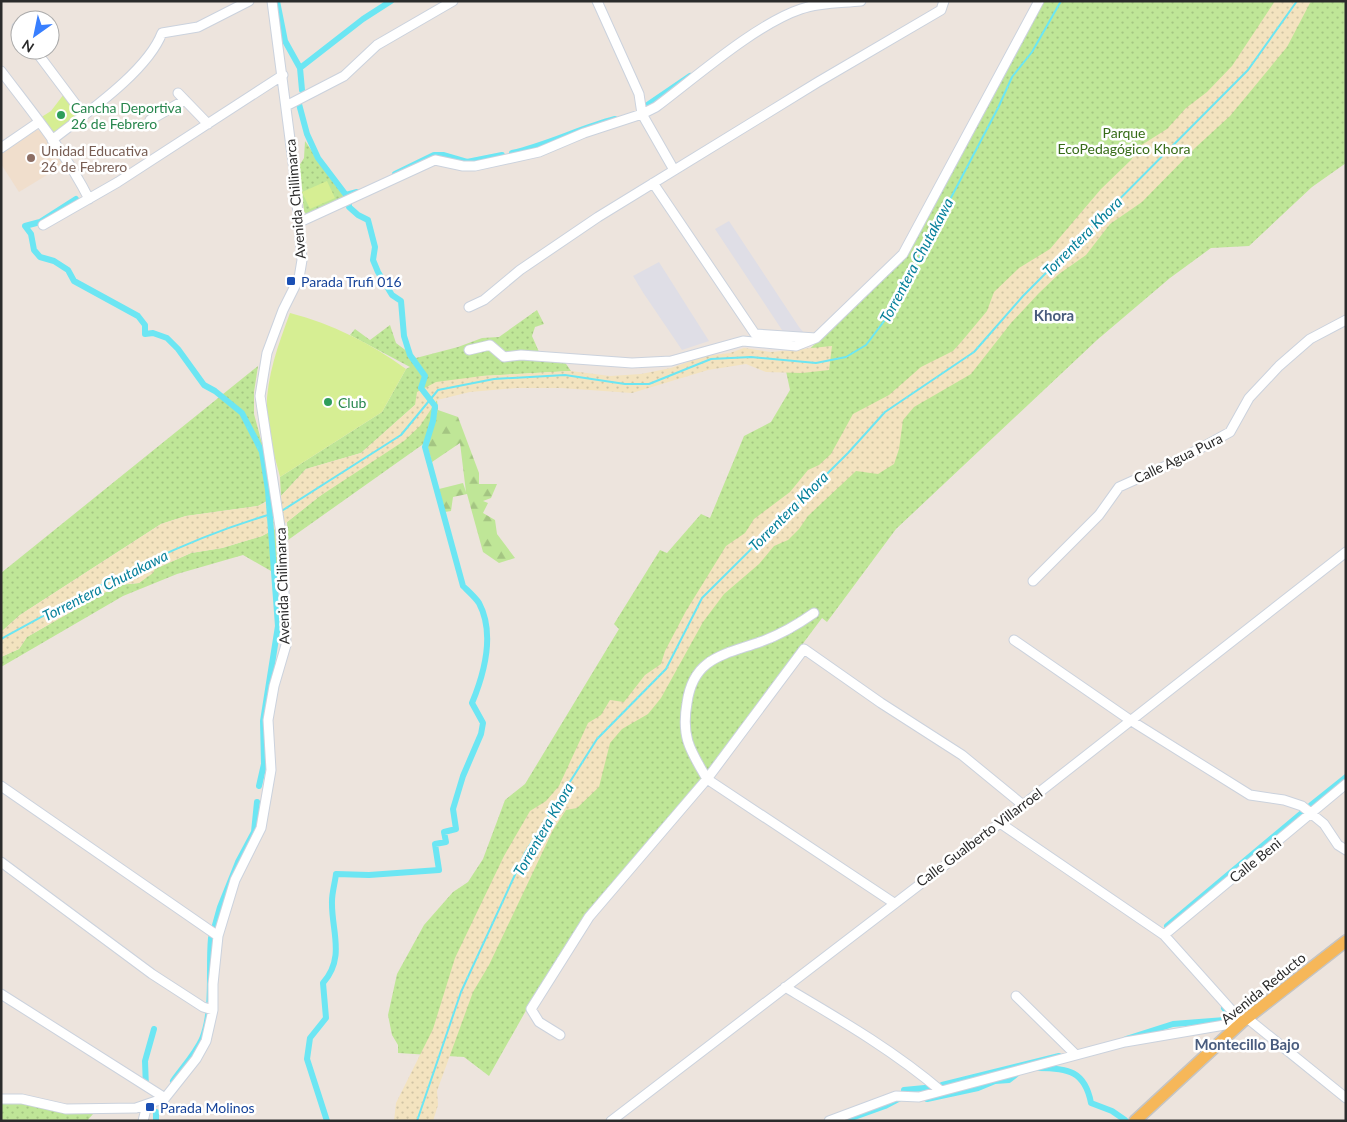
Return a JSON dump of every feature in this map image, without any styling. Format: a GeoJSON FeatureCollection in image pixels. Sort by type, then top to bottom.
{"type":"FeatureCollection","features":[{"type":"Feature","properties":{"kind":"main road","name":"Avenida Reducto"},"geometry":{"type":"LineString","coordinates":[[1135,1121],[1245,1020],[1346,941]]}},
{"type":"Feature","properties":{"kind":"street"},"geometry":{"type":"LineString","coordinates":[[52,140],[122,84],[154,51],[162,33],[198,27],[249,1]]}},
{"type":"Feature","properties":{"kind":"street","name":"Avenida Chillimarca"},"geometry":{"type":"LineString","coordinates":[[272,1],[283,75],[300,222],[302,260],[298,278],[267,354],[260,396],[278,508]]}},
{"type":"Feature","properties":{"kind":"street"},"geometry":{"type":"LineString","coordinates":[[286,106],[344,76],[377,45],[454,1]]}},
{"type":"Feature","properties":{"kind":"street"},"geometry":{"type":"LineString","coordinates":[[596,1],[639,94],[642,114],[674,170]]}},
{"type":"Feature","properties":{"kind":"street"},"geometry":{"type":"LineString","coordinates":[[300,222],[435,160],[463,166],[516,157],[538,152],[584,133],[642,114],[656,107],[761,29],[810,4],[862,1]]}},
{"type":"Feature","properties":{"kind":"street"},"geometry":{"type":"LineString","coordinates":[[469,307],[484,300],[520,270],[653,183],[941,10],[944,1]]}},
{"type":"Feature","properties":{"kind":"street"},"geometry":{"type":"LineString","coordinates":[[470,350],[490,345],[504,357],[530,355],[632,363],[671,361],[743,341],[796,346],[816,338],[903,254],[1039,1]]}},
{"type":"Feature","properties":{"kind":"street"},"geometry":{"type":"LineString","coordinates":[[42,60],[83,114]]}},
{"type":"Feature","properties":{"kind":"street"},"geometry":{"type":"LineString","coordinates":[[43,225],[89,199],[283,75]]}},
{"type":"Feature","properties":{"kind":"street"},"geometry":{"type":"LineString","coordinates":[[3,78],[52,140],[79,179],[89,199]]}},
{"type":"Feature","properties":{"kind":"street"},"geometry":{"type":"LineString","coordinates":[[150,120],[182,96],[208,124]]}},
{"type":"Feature","properties":{"kind":"street"},"geometry":{"type":"LineString","coordinates":[[1,148],[39,122]]}},
{"type":"Feature","properties":{"kind":"street"},"geometry":{"type":"LineString","coordinates":[[653,183],[755,334],[816,338]]}},
{"type":"Feature","properties":{"kind":"street","name":"Calle Agua Pura"},"geometry":{"type":"LineString","coordinates":[[1033,581],[1100,515],[1119,487],[1180,460],[1230,432],[1249,398],[1279,366],[1310,339],[1346,320]]}},
{"type":"Feature","properties":{"kind":"street","name":"Avenida Chilimarca"},"geometry":{"type":"LineString","coordinates":[[165,1098],[196,1059],[206,1041],[213,1010],[213,984],[218,936],[236,880],[261,828],[271,770],[268,720],[274,686],[286,645],[278,508]]}},
{"type":"Feature","properties":{"kind":"street","name":"Calle Gualberto Villarroel"},"geometry":{"type":"LineString","coordinates":[[611,1121],[894,902],[1000,824],[1346,552]]}},
{"type":"Feature","properties":{"kind":"street"},"geometry":{"type":"LineString","coordinates":[[814,613],[791,629],[714,658],[698,671],[689,689],[684,732],[694,757],[707,779],[894,902]]}},
{"type":"Feature","properties":{"kind":"street"},"geometry":{"type":"LineString","coordinates":[[1014,640],[1130,720],[1250,795],[1284,800],[1302,806],[1324,824],[1338,845],[1346,850]]}},
{"type":"Feature","properties":{"kind":"street"},"geometry":{"type":"LineString","coordinates":[[560,1035],[540,1022],[531,1009],[589,917],[707,779],[804,649],[880,703],[962,756],[1023,805]]}},
{"type":"Feature","properties":{"kind":"street","name":"Calle Beni"},"geometry":{"type":"LineString","coordinates":[[1164,935],[1346,784]]}},
{"type":"Feature","properties":{"kind":"street"},"geometry":{"type":"LineString","coordinates":[[1,786],[218,936]]}},
{"type":"Feature","properties":{"kind":"street"},"geometry":{"type":"LineString","coordinates":[[1000,824],[1164,935],[1245,1020],[1346,1098]]}},
{"type":"Feature","properties":{"kind":"street"},"geometry":{"type":"LineString","coordinates":[[1,862],[152,974],[202,1007],[213,1010]]}},
{"type":"Feature","properties":{"kind":"street"},"geometry":{"type":"LineString","coordinates":[[785,986],[870,1038],[919,1072],[941,1091]]}},
{"type":"Feature","properties":{"kind":"street"},"geometry":{"type":"LineString","coordinates":[[1,987],[127,1068],[141,1083]]}},
{"type":"Feature","properties":{"kind":"street"},"geometry":{"type":"LineString","coordinates":[[1,994],[165,1098]]}},
{"type":"Feature","properties":{"kind":"street"},"geometry":{"type":"LineString","coordinates":[[1016,996],[1075,1054]]}},
{"type":"Feature","properties":{"kind":"street"},"geometry":{"type":"LineString","coordinates":[[829,1121],[896,1096],[919,1097],[1125,1042],[1245,1020]]}},
{"type":"Feature","properties":{"kind":"street"},"geometry":{"type":"LineString","coordinates":[[1,1099],[22,1099],[66,1109],[136,1108],[165,1098]]}},
{"type":"Feature","properties":{"kind":"street"},"geometry":{"type":"LineString","coordinates":[[143,1121],[147,1105]]}},
{"type":"Feature","properties":{"kind":"shaded area","name":"Unidad Educativa 26 de Febrero"},"geometry":{"type":"Polygon","coordinates":[[[37,130],[41,131],[65,164],[19,192],[1,164],[1,153],[37,130]]]}},
{"type":"Feature","properties":{"kind":"shaded area"},"geometry":{"type":"Polygon","coordinates":[[[729,221],[806,335],[784,333],[715,229],[729,221]]]}},
{"type":"Feature","properties":{"kind":"shaded area"},"geometry":{"type":"Polygon","coordinates":[[[659,262],[709,341],[682,350],[644,294],[633,276],[659,262]]]}},
{"type":"Feature","properties":{"kind":"green space","name":"Parque EcoPedagógico Khora"},"geometry":{"type":"Polygon","coordinates":[[[1044,1],[1346,1],[1346,163],[1312,187],[1249,246],[1211,248],[1170,278],[1097,340],[896,529],[827,622],[822,618],[706,773],[587,916],[528,1007],[489,1076],[464,1057],[398,1053],[398,1045],[392,1035],[388,1015],[397,974],[424,925],[453,892],[468,882],[483,859],[505,800],[525,784],[619,629],[614,624],[660,550],[667,553],[701,514],[710,518],[744,436],[771,422],[790,390],[786,371],[903,259],[1044,1]]]}},
{"type":"Feature","properties":{"kind":"green space","name":"Cancha Deportiva 26 de Febrero"},"geometry":{"type":"Polygon","coordinates":[[[64,94],[78,113],[53,135],[40,118],[51,111],[64,94]]]}},
{"type":"Feature","properties":{"kind":"green space"},"geometry":{"type":"Polygon","coordinates":[[[305,141],[344,197],[306,214],[304,211],[299,166],[304,158],[305,141]]]}},
{"type":"Feature","properties":{"kind":"green space"},"geometry":{"type":"Polygon","coordinates":[[[327,181],[335,198],[310,209],[302,192],[327,181]]]}},
{"type":"Feature","properties":{"kind":"green space"},"geometry":{"type":"Polygon","coordinates":[[[537,310],[544,324],[535,327],[532,336],[543,361],[564,361],[571,371],[482,376],[415,405],[361,453],[306,469],[281,496],[280,477],[382,412],[406,369],[410,367],[350,335],[355,329],[370,340],[390,325],[396,343],[416,358],[458,347],[482,338],[499,337],[537,310]]]}},
{"type":"Feature","properties":{"kind":"green space","name":"Club"},"geometry":{"type":"Polygon","coordinates":[[[290,313],[306,317],[351,335],[406,369],[382,412],[280,477],[269,435],[267,393],[272,366],[290,313]]]}},
{"type":"Feature","properties":{"kind":"green space"},"geometry":{"type":"Polygon","coordinates":[[[258,366],[254,392],[254,414],[264,451],[272,498],[258,506],[186,516],[161,524],[20,615],[1,632],[1,573],[258,366]]]}},
{"type":"Feature","properties":{"kind":"green space"},"geometry":{"type":"Polygon","coordinates":[[[437,400],[438,410],[429,440],[288,540],[287,522],[431,408],[437,400]]]}},
{"type":"Feature","properties":{"kind":"green space"},"geometry":{"type":"Polygon","coordinates":[[[438,410],[458,417],[479,473],[479,484],[497,484],[491,498],[483,501],[488,503],[483,513],[495,520],[497,534],[515,558],[499,563],[483,552],[467,494],[453,497],[451,511],[445,512],[439,489],[463,483],[466,492],[460,443],[432,462],[427,445],[438,410]]]}},
{"type":"Feature","properties":{"kind":"green space"},"geometry":{"type":"Polygon","coordinates":[[[275,529],[278,575],[243,555],[177,574],[123,596],[1,667],[1,657],[19,649],[27,637],[118,585],[139,583],[155,569],[191,553],[222,548],[262,536],[275,529]]]}},
{"type":"Feature","properties":{"kind":"green space"},"geometry":{"type":"Polygon","coordinates":[[[7,1101],[73,1113],[93,1114],[87,1121],[1,1121],[1,1104],[7,1101]]]}},
{"type":"Feature","properties":{"kind":"sand","name":"Torrentera Khora"},"geometry":{"type":"Polygon","coordinates":[[[1275,1],[1311,1],[1287,47],[1230,116],[1195,148],[1142,202],[1110,224],[1086,255],[1059,274],[1039,293],[1011,323],[971,374],[914,407],[903,420],[899,449],[894,464],[878,474],[856,471],[808,516],[788,540],[774,546],[759,564],[724,594],[703,622],[661,698],[648,714],[622,729],[610,743],[599,787],[577,808],[566,810],[553,830],[489,965],[473,992],[437,1091],[438,1105],[433,1121],[394,1121],[396,1103],[433,1029],[455,958],[504,856],[530,811],[546,801],[559,786],[588,723],[601,715],[610,700],[624,702],[645,675],[661,664],[665,651],[686,611],[726,546],[745,533],[754,519],[790,492],[808,470],[819,465],[831,454],[853,414],[889,395],[921,367],[953,351],[987,311],[994,292],[1019,268],[1050,249],[1101,189],[1131,160],[1140,146],[1167,129],[1186,108],[1207,92],[1232,66],[1275,1]]]}},
{"type":"Feature","properties":{"kind":"sand"},"geometry":{"type":"Polygon","coordinates":[[[832,346],[829,370],[802,373],[766,372],[746,364],[708,370],[632,393],[561,388],[517,388],[470,392],[437,400],[420,426],[404,441],[320,496],[287,522],[262,536],[222,548],[191,553],[155,569],[153,573],[139,583],[118,585],[27,637],[19,649],[1,657],[1,632],[20,615],[161,524],[186,516],[258,506],[281,496],[306,469],[361,453],[415,405],[417,392],[436,382],[482,376],[571,371],[610,376],[641,374],[671,368],[705,356],[730,353],[744,348],[771,352],[832,346]]]}},
{"type":"Feature","properties":{"kind":"waterway"},"geometry":{"type":"LineString","coordinates":[[277,1],[285,41],[300,68],[302,90]]}},
{"type":"Feature","properties":{"kind":"waterway"},"geometry":{"type":"LineString","coordinates":[[300,68],[363,19],[391,1]]}},
{"type":"Feature","properties":{"kind":"waterway","name":"Torrentera Chutakawa"},"geometry":{"type":"LineString","coordinates":[[280,512],[401,435],[438,390],[494,379],[565,375],[625,384],[649,384],[711,359],[751,357],[816,363],[846,357],[866,345],[891,312],[998,108],[1012,77],[1032,52],[1061,1]]}},
{"type":"Feature","properties":{"kind":"waterway","name":"Torrentera Khora"},"geometry":{"type":"LineString","coordinates":[[417,1121],[461,992],[525,853],[597,739],[666,669],[702,598],[848,453],[885,412],[974,352],[1023,296],[1248,70],[1297,1]]}},
{"type":"Feature","properties":{"kind":"waterway"},"geometry":{"type":"LineString","coordinates":[[646,106],[690,76]]}},
{"type":"Feature","properties":{"kind":"waterway"},"geometry":{"type":"LineString","coordinates":[[299,104],[307,134],[318,158],[346,195],[357,192]]}},
{"type":"Feature","properties":{"kind":"waterway"},"geometry":{"type":"LineString","coordinates":[[512,153],[538,146],[615,119]]}},
{"type":"Feature","properties":{"kind":"waterway"},"geometry":{"type":"LineString","coordinates":[[395,174],[434,155],[443,155],[467,162],[502,155]]}},
{"type":"Feature","properties":{"kind":"waterway"},"geometry":{"type":"LineString","coordinates":[[76,199],[40,222],[25,226],[31,234],[34,250],[40,257],[54,261],[68,270],[74,281],[138,316],[145,325],[145,334],[153,333],[167,338],[178,349],[204,385],[215,391],[242,413],[262,452],[268,490],[278,626],[263,721],[264,764],[259,786]]}},
{"type":"Feature","properties":{"kind":"waterway"},"geometry":{"type":"LineString","coordinates":[[327,1121],[307,1059],[310,1038],[326,1018],[323,983],[330,973],[336,953],[332,912],[332,894],[336,874],[369,875],[439,870],[435,844],[446,842],[444,832],[456,829],[453,809],[463,776],[481,734],[483,723],[472,703],[484,667],[487,640],[484,615],[479,603],[463,586],[425,447],[433,421],[435,406],[421,388],[425,376],[410,355],[404,336],[401,301],[392,295],[373,260],[375,247],[368,220],[358,215],[349,207],[349,201]]}},
{"type":"Feature","properties":{"kind":"waterway","name":"Torrentera Chutakawa"},"geometry":{"type":"LineString","coordinates":[[1,639],[101,585],[169,552],[238,524],[275,513]]}},
{"type":"Feature","properties":{"kind":"waterway"},"geometry":{"type":"LineString","coordinates":[[1311,805],[1346,777]]}},
{"type":"Feature","properties":{"kind":"waterway"},"geometry":{"type":"LineString","coordinates":[[215,925],[238,862],[254,832],[257,802]]}},
{"type":"Feature","properties":{"kind":"waterway"},"geometry":{"type":"LineString","coordinates":[[1167,926],[1303,812]]}},
{"type":"Feature","properties":{"kind":"waterway"},"geometry":{"type":"LineString","coordinates":[[173,1081],[196,1050],[206,1027],[209,1002],[211,938]]}},
{"type":"Feature","properties":{"kind":"waterway"},"geometry":{"type":"LineString","coordinates":[[1126,1039],[1173,1024],[1225,1020],[1229,1018],[1229,1014],[1224,1008]]}},
{"type":"Feature","properties":{"kind":"waterway"},"geometry":{"type":"LineString","coordinates":[[146,1088],[145,1061],[154,1029]]}},
{"type":"Feature","properties":{"kind":"waterway"},"geometry":{"type":"LineString","coordinates":[[942,1085],[1059,1056]]}},
{"type":"Feature","properties":{"kind":"waterway"},"geometry":{"type":"LineString","coordinates":[[1038,1068],[1058,1069],[1074,1074],[1084,1084],[1091,1103],[1112,1111],[1125,1120]]}},
{"type":"Feature","properties":{"kind":"waterway"},"geometry":{"type":"LineString","coordinates":[[927,1099],[978,1088],[995,1081],[1009,1080],[1019,1072]]}},
{"type":"Feature","properties":{"kind":"waterway"},"geometry":{"type":"LineString","coordinates":[[904,1092],[904,1090],[935,1087]]}},
{"type":"Feature","properties":{"kind":"waterway"},"geometry":{"type":"LineString","coordinates":[[843,1121],[885,1106],[902,1097]]}},
{"type":"Feature","properties":{"kind":"waterway"},"geometry":{"type":"LineString","coordinates":[[156,1112],[156,1121]]}},
{"type":"Feature","properties":{"kind":"place","name":"Cancha Deportiva 26 de Febrero"},"geometry":{"type":"Point","coordinates":[61,115]}},
{"type":"Feature","properties":{"kind":"place","name":"Unidad Educativa 26 de Febrero"},"geometry":{"type":"Point","coordinates":[31,158]}},
{"type":"Feature","properties":{"kind":"place","name":"Parada Trufi 016"},"geometry":{"type":"Point","coordinates":[291,281]}},
{"type":"Feature","properties":{"kind":"place","name":"Club"},"geometry":{"type":"Point","coordinates":[328,402]}},
{"type":"Feature","properties":{"kind":"place","name":"Parada Molinos"},"geometry":{"type":"Point","coordinates":[150,1107]}},
{"type":"Feature","properties":{"kind":"district","name":"Khora"},"geometry":{"type":"Point","coordinates":[1054,315]}},
{"type":"Feature","properties":{"kind":"district","name":"Montecillo Bajo"},"geometry":{"type":"Point","coordinates":[1247,1044]}}]}
